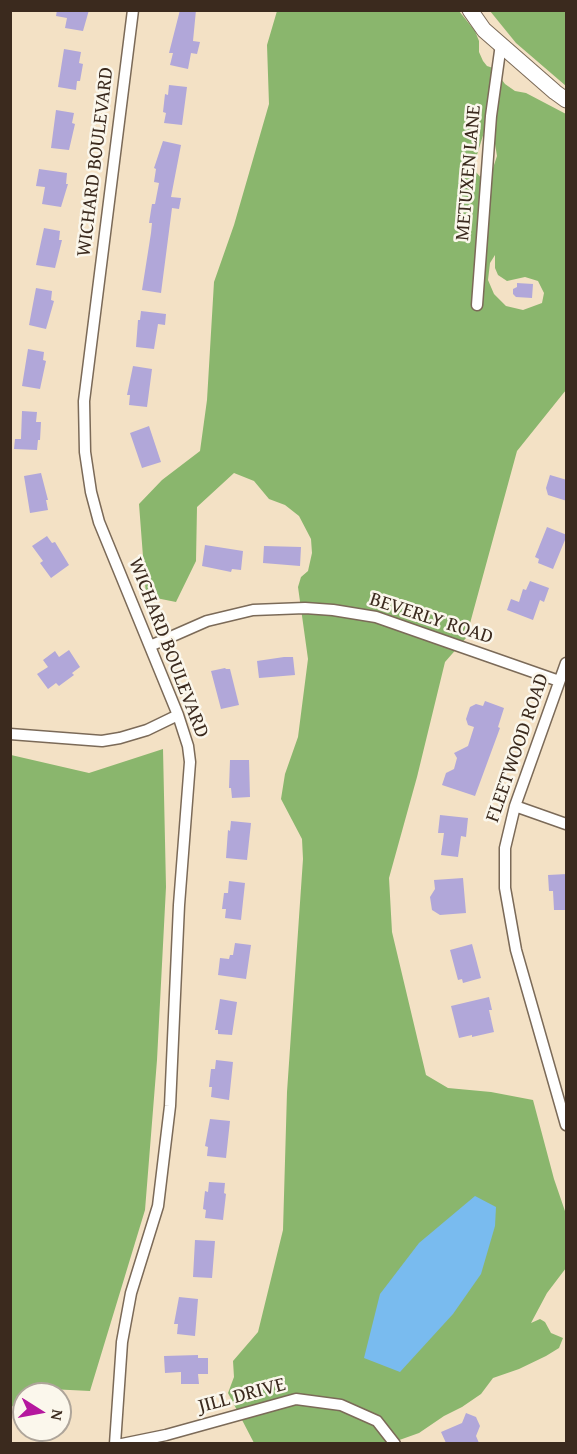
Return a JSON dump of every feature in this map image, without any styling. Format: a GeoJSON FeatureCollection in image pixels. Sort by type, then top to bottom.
{"type":"FeatureCollection","features":[{"type":"Feature","properties":{"kind":"street","name":"WICHARD BOULEVARD"},"geometry":{"type":"LineString","coordinates":[[115,1443],[122,1342],[130,1293],[158,1206],[170,1106],[179,904],[190,762],[188,746],[178,715],[99,522],[91,492],[85,452],[84,401],[133,10]]}},
{"type":"Feature","properties":{"kind":"street"},"geometry":{"type":"LineString","coordinates":[[470,10],[484,30],[567,100]]}},
{"type":"Feature","properties":{"kind":"street","name":"METUXEN LANE"},"geometry":{"type":"LineString","coordinates":[[477,305],[491,116],[501,44]]}},
{"type":"Feature","properties":{"kind":"street","name":"BEVERLY ROAD"},"geometry":{"type":"LineString","coordinates":[[150,646],[207,621],[253,610],[304,608],[333,610],[376,617],[559,681]]}},
{"type":"Feature","properties":{"kind":"street","name":"FLEETWOOD ROAD"},"geometry":{"type":"LineString","coordinates":[[567,663],[515,806],[505,848],[505,888],[516,950],[563,1102],[567,1125]]}},
{"type":"Feature","properties":{"kind":"street"},"geometry":{"type":"LineString","coordinates":[[10,734],[102,741],[147,730],[178,715]]}},
{"type":"Feature","properties":{"kind":"street"},"geometry":{"type":"LineString","coordinates":[[515,806],[567,824]]}},
{"type":"Feature","properties":{"kind":"street","name":"JILL DRIVE"},"geometry":{"type":"LineString","coordinates":[[122,1443],[166,1435],[296,1399],[341,1406],[377,1421],[395,1443]]}},
{"type":"Feature","properties":{"kind":"green space"},"geometry":{"type":"Polygon","coordinates":[[[277,11],[459,11],[475,31],[483,61],[487,66],[493,68],[505,84],[515,91],[526,93],[566,114],[566,390],[517,451],[466,638],[445,662],[389,878],[392,932],[426,1075],[448,1088],[491,1092],[533,1100],[566,1214],[566,1268],[547,1293],[531,1323],[540,1319],[545,1322],[551,1333],[563,1338],[559,1348],[546,1356],[493,1378],[481,1394],[462,1407],[419,1433],[391,1443],[254,1443],[228,1393],[234,1377],[233,1361],[258,1332],[283,1230],[287,1092],[303,859],[302,839],[281,799],[285,774],[298,737],[308,659],[298,587],[301,577],[308,571],[312,553],[311,539],[299,516],[285,505],[269,499],[254,481],[234,473],[197,507],[196,561],[176,602],[146,596],[139,504],[162,480],[200,451],[207,400],[214,282],[234,225],[269,104],[267,45],[277,11]],[[485,129],[476,158],[475,171],[483,180],[493,168],[497,156],[494,138],[485,129]],[[495,255],[490,263],[488,280],[494,294],[506,306],[523,310],[542,303],[544,293],[538,281],[525,277],[507,281],[498,275],[495,268],[495,255]]]}},
{"type":"Feature","properties":{"kind":"green space"},"geometry":{"type":"Polygon","coordinates":[[[490,11],[566,11],[566,86],[516,43],[490,11]]]}},
{"type":"Feature","properties":{"kind":"green space"},"geometry":{"type":"Polygon","coordinates":[[[163,749],[166,887],[157,1060],[145,1210],[90,1391],[72,1390],[72,1382],[12,1382],[11,1407],[11,755],[89,773],[163,749]]]}},
{"type":"Feature","properties":{"kind":"water"},"geometry":{"type":"Polygon","coordinates":[[[475,1196],[496,1207],[495,1226],[481,1274],[453,1314],[400,1372],[364,1358],[380,1294],[419,1243],[475,1196]]]}},
{"type":"Feature","properties":{"kind":"building"},"geometry":{"type":"Polygon","coordinates":[[[57,10],[89,10],[83,31],[65,28],[67,18],[56,16],[57,10]]]}},
{"type":"Feature","properties":{"kind":"building"},"geometry":{"type":"Polygon","coordinates":[[[180,10],[196,10],[193,41],[200,42],[197,54],[191,53],[188,69],[170,65],[173,53],[169,53],[180,10]]]}},
{"type":"Feature","properties":{"kind":"building"},"geometry":{"type":"Polygon","coordinates":[[[64,49],[81,52],[79,63],[83,64],[76,90],[58,87],[64,49]]]}},
{"type":"Feature","properties":{"kind":"building"},"geometry":{"type":"Polygon","coordinates":[[[169,85],[187,87],[182,125],[164,123],[165,94],[168,95],[169,85]]]}},
{"type":"Feature","properties":{"kind":"building"},"geometry":{"type":"Polygon","coordinates":[[[56,110],[74,113],[72,123],[75,124],[69,150],[51,148],[56,110]]]}},
{"type":"Feature","properties":{"kind":"building"},"geometry":{"type":"Polygon","coordinates":[[[163,141],[181,145],[171,197],[181,198],[179,209],[172,208],[161,293],[142,290],[151,233],[152,223],[149,223],[152,204],[155,204],[159,183],[154,182],[156,169],[154,168],[163,141]]]}},
{"type":"Feature","properties":{"kind":"building"},"geometry":{"type":"Polygon","coordinates":[[[39,169],[67,173],[66,184],[68,184],[61,207],[42,204],[45,187],[36,186],[39,169]]]}},
{"type":"Feature","properties":{"kind":"building"},"geometry":{"type":"Polygon","coordinates":[[[44,228],[60,231],[59,240],[62,240],[55,268],[36,265],[44,228]]]}},
{"type":"Feature","properties":{"kind":"building"},"geometry":{"type":"Polygon","coordinates":[[[517,283],[533,284],[532,298],[516,297],[513,294],[517,283]]]}},
{"type":"Feature","properties":{"kind":"building"},"geometry":{"type":"Polygon","coordinates":[[[36,288],[52,291],[51,300],[54,301],[46,329],[29,325],[36,288]]]}},
{"type":"Feature","properties":{"kind":"building"},"geometry":{"type":"Polygon","coordinates":[[[141,311],[166,314],[165,325],[158,324],[154,349],[136,347],[141,311]]]}},
{"type":"Feature","properties":{"kind":"building"},"geometry":{"type":"Polygon","coordinates":[[[28,349],[44,352],[43,360],[46,361],[40,389],[22,386],[28,349]]]}},
{"type":"Feature","properties":{"kind":"building"},"geometry":{"type":"Polygon","coordinates":[[[133,366],[152,369],[147,407],[129,405],[130,395],[127,395],[133,366]]]}},
{"type":"Feature","properties":{"kind":"building"},"geometry":{"type":"Polygon","coordinates":[[[22,411],[37,412],[36,422],[41,422],[37,450],[14,449],[15,439],[21,439],[22,411]]]}},
{"type":"Feature","properties":{"kind":"building"},"geometry":{"type":"Polygon","coordinates":[[[149,426],[161,462],[142,468],[130,433],[149,426]]]}},
{"type":"Feature","properties":{"kind":"building"},"geometry":{"type":"Polygon","coordinates":[[[41,473],[48,500],[46,500],[48,510],[30,513],[24,476],[41,473]]]}},
{"type":"Feature","properties":{"kind":"building"},"geometry":{"type":"Polygon","coordinates":[[[550,475],[567,480],[567,501],[548,495],[546,488],[550,475]]]}},
{"type":"Feature","properties":{"kind":"building"},"geometry":{"type":"Polygon","coordinates":[[[547,527],[567,535],[553,569],[538,563],[539,559],[535,557],[547,527]]]}},
{"type":"Feature","properties":{"kind":"building"},"geometry":{"type":"Polygon","coordinates":[[[47,536],[52,543],[55,542],[69,565],[51,578],[40,563],[43,561],[32,546],[47,536]]]}},
{"type":"Feature","properties":{"kind":"building"},"geometry":{"type":"Polygon","coordinates":[[[205,545],[243,551],[241,570],[232,569],[231,572],[202,566],[205,545]]]}},
{"type":"Feature","properties":{"kind":"building"},"geometry":{"type":"Polygon","coordinates":[[[264,546],[301,547],[300,566],[263,563],[264,546]]]}},
{"type":"Feature","properties":{"kind":"building"},"geometry":{"type":"Polygon","coordinates":[[[530,581],[549,588],[544,602],[540,600],[533,620],[507,610],[511,599],[519,602],[523,589],[526,590],[530,581]]]}},
{"type":"Feature","properties":{"kind":"building"},"geometry":{"type":"Polygon","coordinates":[[[69,650],[80,667],[72,673],[74,675],[59,686],[56,683],[48,689],[37,674],[48,667],[43,660],[55,651],[59,657],[69,650]]]}},
{"type":"Feature","properties":{"kind":"building"},"geometry":{"type":"Polygon","coordinates":[[[293,657],[295,675],[259,678],[257,661],[293,657]]]}},
{"type":"Feature","properties":{"kind":"building"},"geometry":{"type":"Polygon","coordinates":[[[230,669],[239,705],[221,709],[211,671],[230,669]]]}},
{"type":"Feature","properties":{"kind":"building"},"geometry":{"type":"Polygon","coordinates":[[[485,701],[504,708],[498,727],[500,728],[475,796],[442,785],[446,773],[454,769],[457,758],[454,753],[468,746],[474,727],[468,725],[466,719],[470,707],[476,704],[483,706],[485,701]]]}},
{"type":"Feature","properties":{"kind":"building"},"geometry":{"type":"Polygon","coordinates":[[[230,760],[249,760],[250,797],[232,798],[231,788],[229,788],[230,760]]]}},
{"type":"Feature","properties":{"kind":"building"},"geometry":{"type":"Polygon","coordinates":[[[440,815],[468,818],[466,837],[461,836],[458,857],[441,855],[444,833],[438,833],[440,815]]]}},
{"type":"Feature","properties":{"kind":"building"},"geometry":{"type":"Polygon","coordinates":[[[231,821],[251,823],[247,860],[226,858],[231,821]]]}},
{"type":"Feature","properties":{"kind":"building"},"geometry":{"type":"Polygon","coordinates":[[[567,874],[567,910],[554,910],[553,891],[549,891],[548,875],[567,874]]]}},
{"type":"Feature","properties":{"kind":"building"},"geometry":{"type":"Polygon","coordinates":[[[463,878],[466,913],[440,915],[432,910],[430,897],[435,889],[434,880],[463,878]]]}},
{"type":"Feature","properties":{"kind":"building"},"geometry":{"type":"Polygon","coordinates":[[[229,881],[245,883],[241,920],[225,918],[226,909],[222,909],[224,893],[228,893],[229,881]]]}},
{"type":"Feature","properties":{"kind":"building"},"geometry":{"type":"Polygon","coordinates":[[[235,943],[251,945],[246,979],[218,975],[220,958],[229,959],[230,955],[233,955],[235,943]]]}},
{"type":"Feature","properties":{"kind":"building"},"geometry":{"type":"Polygon","coordinates":[[[472,944],[481,978],[463,983],[462,979],[458,980],[450,950],[472,944]]]}},
{"type":"Feature","properties":{"kind":"building"},"geometry":{"type":"Polygon","coordinates":[[[489,997],[492,1010],[489,1010],[494,1032],[459,1038],[451,1006],[489,997]]]}},
{"type":"Feature","properties":{"kind":"building"},"geometry":{"type":"Polygon","coordinates":[[[220,999],[237,1002],[232,1035],[218,1034],[218,1030],[215,1030],[220,999]]]}},
{"type":"Feature","properties":{"kind":"building"},"geometry":{"type":"Polygon","coordinates":[[[216,1060],[233,1062],[229,1100],[211,1097],[212,1087],[209,1087],[211,1069],[215,1069],[216,1060]]]}},
{"type":"Feature","properties":{"kind":"building"},"geometry":{"type":"Polygon","coordinates":[[[210,1119],[230,1121],[226,1158],[207,1156],[208,1147],[205,1146],[210,1119]]]}},
{"type":"Feature","properties":{"kind":"building"},"geometry":{"type":"Polygon","coordinates":[[[209,1182],[225,1183],[223,1220],[205,1218],[206,1210],[203,1209],[205,1191],[208,1192],[209,1182]]]}},
{"type":"Feature","properties":{"kind":"building"},"geometry":{"type":"Polygon","coordinates":[[[195,1240],[215,1241],[212,1278],[193,1277],[195,1240]]]}},
{"type":"Feature","properties":{"kind":"building"},"geometry":{"type":"Polygon","coordinates":[[[179,1297],[198,1299],[195,1336],[177,1334],[178,1324],[174,1324],[179,1297]]]}},
{"type":"Feature","properties":{"kind":"building"},"geometry":{"type":"Polygon","coordinates":[[[198,1355],[198,1358],[208,1358],[208,1374],[198,1374],[199,1384],[181,1384],[181,1372],[165,1373],[164,1356],[198,1355]]]}},
{"type":"Feature","properties":{"kind":"building"},"geometry":{"type":"Polygon","coordinates":[[[466,1413],[476,1417],[480,1426],[476,1436],[479,1443],[446,1443],[441,1432],[462,1423],[466,1413]]]}}]}
